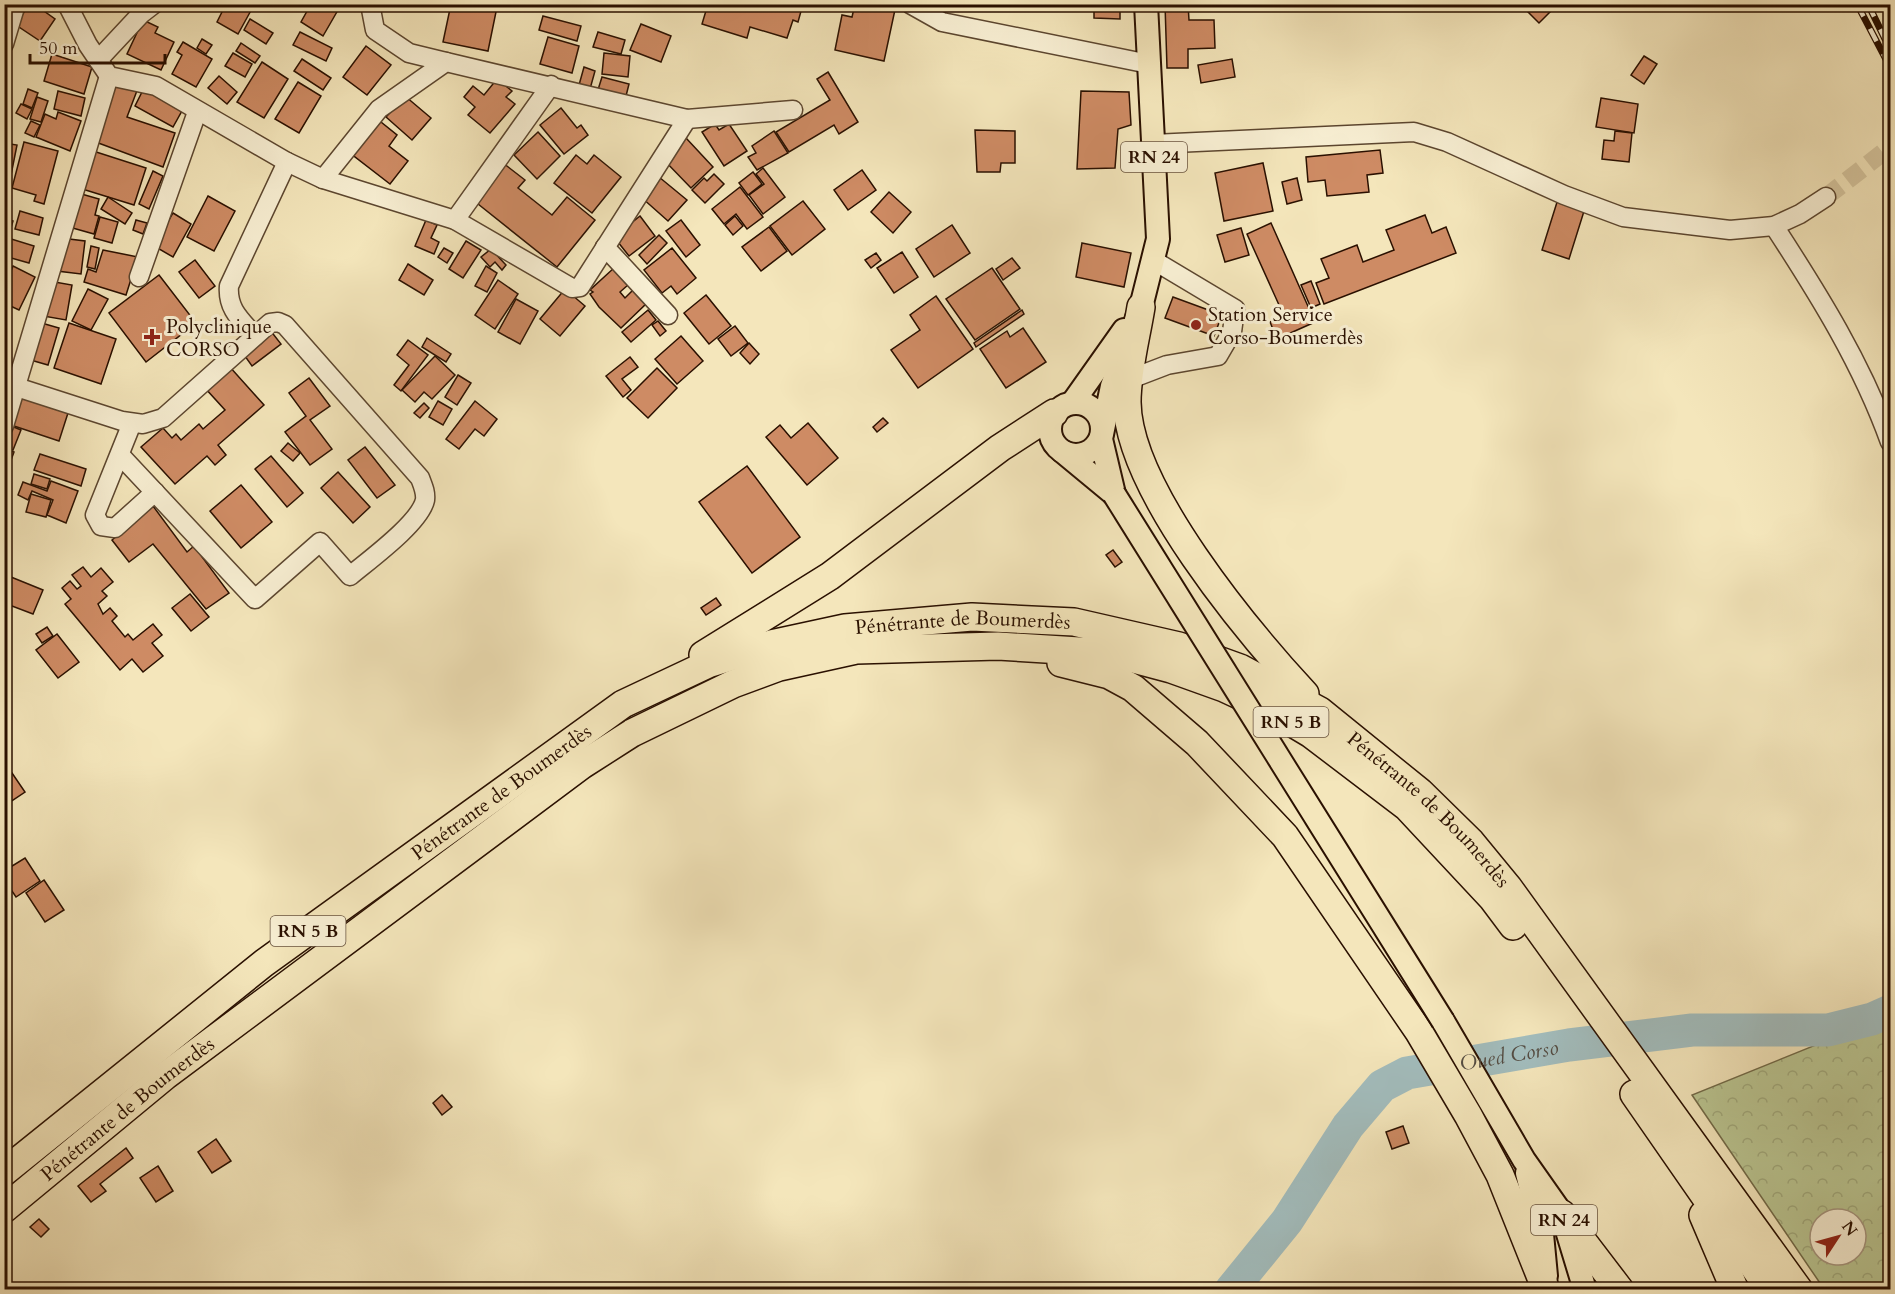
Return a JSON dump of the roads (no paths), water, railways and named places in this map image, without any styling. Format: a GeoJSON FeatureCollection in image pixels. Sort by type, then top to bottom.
{"type":"FeatureCollection","features":[{"type":"Feature","properties":{"kind":"highway"},"geometry":{"type":"LineString","coordinates":[[1141,307],[1121,382],[1127,402],[1132,437],[1155,492],[1182,537],[1239,618],[1320,711]]}},
{"type":"Feature","properties":{"kind":"highway"},"geometry":{"type":"LineString","coordinates":[[623,704],[830,576],[999,448],[1064,408]]}},
{"type":"Feature","properties":{"kind":"highway","name":"Pénétrante de Boumerdès"},"geometry":{"type":"LineString","coordinates":[[4,1172],[264,963],[623,704],[708,663],[771,644],[845,628],[972,617],[1074,622],[1179,646],[1240,669],[1320,711],[1420,792],[1471,842],[1508,887],[1799,1290]]}},
{"type":"Feature","properties":{"kind":"highway","name":"Pénétrante de Boumerdès"},"geometry":{"type":"LineString","coordinates":[[4,1209],[165,1076],[582,765],[632,733],[733,684],[778,667],[856,650],[998,646],[1111,652],[1171,669],[1224,688],[1269,709],[1311,734],[1407,807],[1492,898],[1770,1290]]}},
{"type":"Feature","properties":{"kind":"highway"},"geometry":{"type":"LineString","coordinates":[[856,650],[1046,661],[1083,667],[1109,675],[1133,688],[1197,743],[1285,836],[1419,1032],[1468,1114],[1500,1175],[1547,1290]]}},
{"type":"Feature","properties":{"kind":"highway"},"geometry":{"type":"LineString","coordinates":[[1677,1157],[1735,1290]]}},
{"type":"Feature","properties":{"kind":"highway","name":"RN 24"},"geometry":{"type":"LineString","coordinates":[[1562,1214],[1620,1290]]}},
{"type":"Feature","properties":{"kind":"main road","name":"RN 24"},"geometry":{"type":"LineString","coordinates":[[1141,307],[1158,239],[1146,4]]}},
{"type":"Feature","properties":{"kind":"main road"},"geometry":{"type":"LineString","coordinates":[[1114,494],[1058,448],[1050,431],[1064,408],[1141,307]]}},
{"type":"Feature","properties":{"kind":"main road"},"geometry":{"type":"LineString","coordinates":[[1058,448],[1066,453],[1084,454],[1092,450],[1101,439],[1121,382]]}},
{"type":"Feature","properties":{"kind":"main road"},"geometry":{"type":"LineString","coordinates":[[1064,408],[1087,404],[1095,409],[1102,421],[1101,439],[1114,494]]}},
{"type":"Feature","properties":{"kind":"main road","name":"RN 24"},"geometry":{"type":"LineString","coordinates":[[1114,494],[1240,692],[1524,1160],[1562,1214],[1586,1290]]}},
{"type":"Feature","properties":{"kind":"main road"},"geometry":{"type":"LineString","coordinates":[[1524,1160],[1542,1234],[1547,1290]]}},
{"type":"Feature","properties":{"kind":"street"},"geometry":{"type":"LineString","coordinates":[[4,44],[16,4]]}},
{"type":"Feature","properties":{"kind":"street"},"geometry":{"type":"LineString","coordinates":[[67,4],[109,76],[156,86],[197,112],[287,162],[323,179],[454,220],[572,288],[580,286],[687,119]]}},
{"type":"Feature","properties":{"kind":"street"},"geometry":{"type":"LineString","coordinates":[[98,60],[141,14],[154,4]]}},
{"type":"Feature","properties":{"kind":"street"},"geometry":{"type":"LineString","coordinates":[[370,4],[375,30],[410,53],[687,119],[793,110]]}},
{"type":"Feature","properties":{"kind":"street"},"geometry":{"type":"LineString","coordinates":[[910,4],[942,22],[1149,64]]}},
{"type":"Feature","properties":{"kind":"street"},"geometry":{"type":"LineString","coordinates":[[323,179],[379,109],[446,62]]}},
{"type":"Feature","properties":{"kind":"street"},"geometry":{"type":"LineString","coordinates":[[4,426],[11,386],[109,76]]}},
{"type":"Feature","properties":{"kind":"street"},"geometry":{"type":"LineString","coordinates":[[454,220],[551,85]]}},
{"type":"Feature","properties":{"kind":"street"},"geometry":{"type":"LineString","coordinates":[[139,277],[197,112]]}},
{"type":"Feature","properties":{"kind":"street"},"geometry":{"type":"LineString","coordinates":[[1153,144],[1414,132],[1447,142],[1564,195],[1623,217],[1731,231],[1774,226],[1800,214],[1826,197]]}},
{"type":"Feature","properties":{"kind":"street"},"geometry":{"type":"LineString","coordinates":[[255,336],[233,311],[228,299],[229,286],[287,162]]}},
{"type":"Feature","properties":{"kind":"street"},"geometry":{"type":"LineString","coordinates":[[1774,226],[1836,325],[1877,405],[1890,442]]}},
{"type":"Feature","properties":{"kind":"street"},"geometry":{"type":"LineString","coordinates":[[605,247],[668,315]]}},
{"type":"Feature","properties":{"kind":"street"},"geometry":{"type":"LineString","coordinates":[[1121,382],[1167,365],[1218,356],[1232,332],[1235,309],[1153,260]]}},
{"type":"Feature","properties":{"kind":"street"},"geometry":{"type":"LineString","coordinates":[[11,386],[132,423],[143,424],[163,418],[270,323],[278,322],[285,325],[420,478],[425,489],[424,501],[418,515],[350,576],[320,542],[255,598],[120,455]]}},
{"type":"Feature","properties":{"kind":"street"},"geometry":{"type":"LineString","coordinates":[[132,423],[95,515],[101,526],[115,528],[154,492]]}},
{"type":"Feature","properties":{"kind":"waterway","name":"Oued Corso"},"geometry":{"type":"LineString","coordinates":[[1231,1290],[1287,1221],[1348,1126],[1382,1086],[1407,1073],[1569,1045],[1692,1030],[1828,1030],[1872,1019],[1890,1011]]}},
{"type":"Feature","properties":{"kind":"tunnel"},"geometry":{"type":"LineString","coordinates":[[1826,197],[1890,147]]}},
{"type":"Feature","properties":{"kind":"railway"},"geometry":{"type":"LineString","coordinates":[[1857,4],[1890,67]]}},
{"type":"Feature","properties":{"kind":"railway"},"geometry":{"type":"LineString","coordinates":[[1868,4],[1885,39]]}},
{"type":"Feature","properties":{"kind":"place","name":"Station Service Corso-Boumerdès"},"geometry":{"type":"Point","coordinates":[1196,325]}},
{"type":"Feature","properties":{"kind":"place","name":"Polyclinique CORSO"},"geometry":{"type":"Point","coordinates":[152,337]}}]}
